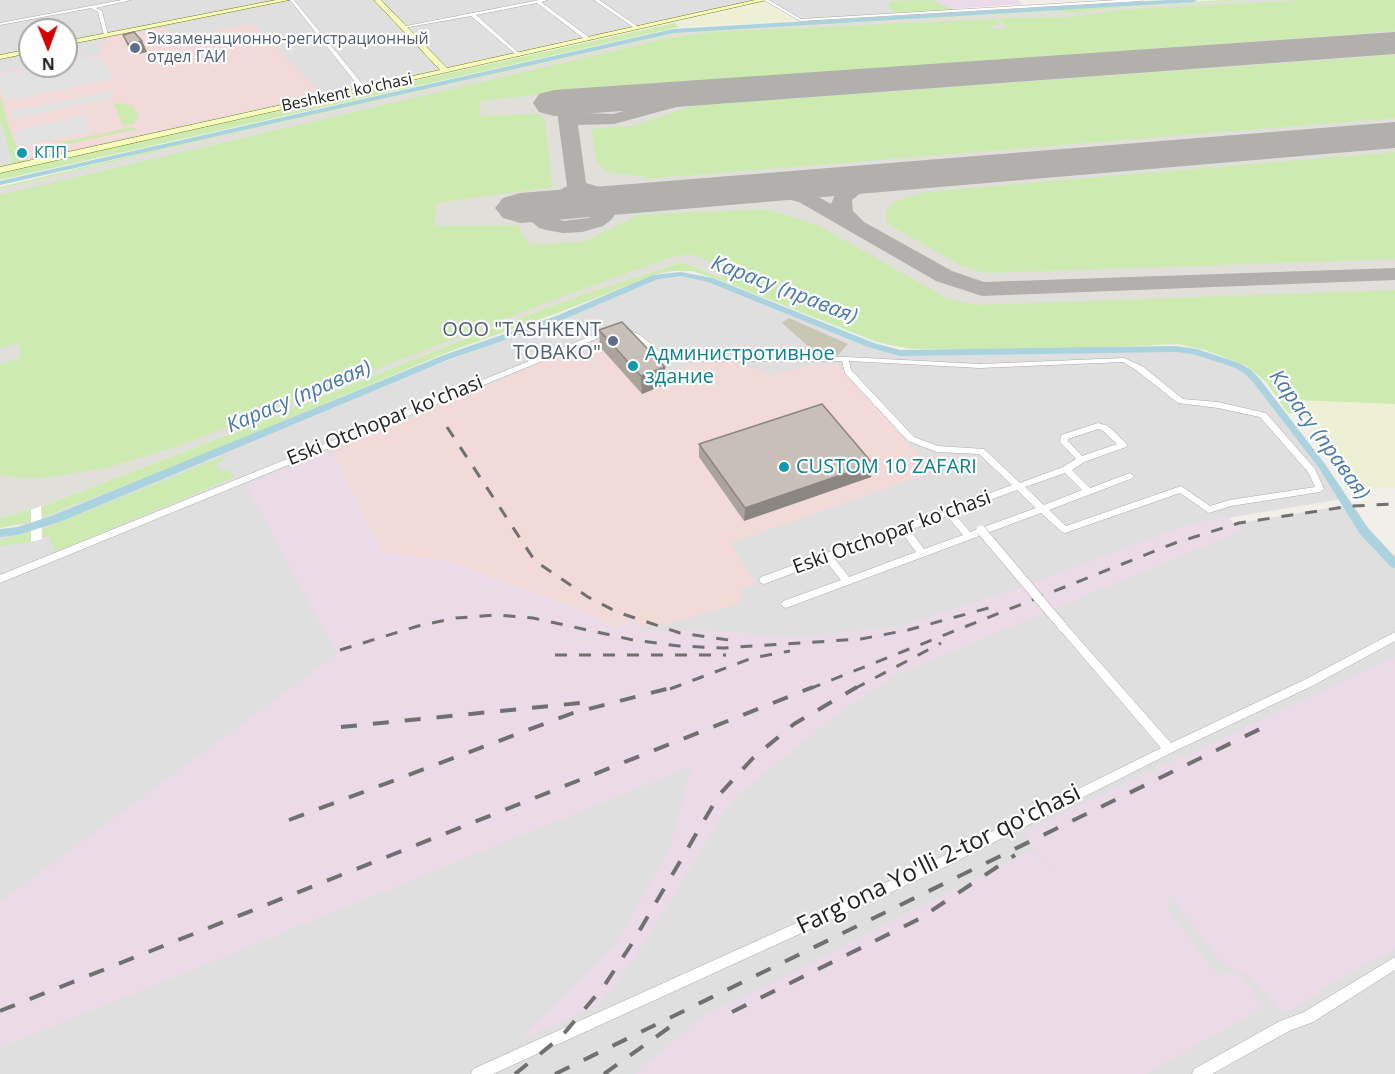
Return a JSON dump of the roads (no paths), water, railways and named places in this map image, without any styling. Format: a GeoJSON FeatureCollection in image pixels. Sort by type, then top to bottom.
{"type":"FeatureCollection","features":[{"type":"Feature","properties":{"kind":"street"},"geometry":{"type":"LineString","coordinates":[[82,9],[83,0]]}},
{"type":"Feature","properties":{"kind":"street"},"geometry":{"type":"LineString","coordinates":[[0,24],[129,0]]}},
{"type":"Feature","properties":{"kind":"street"},"geometry":{"type":"LineString","coordinates":[[78,41],[286,0]]}},
{"type":"Feature","properties":{"kind":"street"},"geometry":{"type":"LineString","coordinates":[[292,0],[361,86]]}},
{"type":"Feature","properties":{"kind":"street"},"geometry":{"type":"LineString","coordinates":[[377,0],[446,71]]}},
{"type":"Feature","properties":{"kind":"street"},"geometry":{"type":"LineString","coordinates":[[403,27],[546,0]]}},
{"type":"Feature","properties":{"kind":"street"},"geometry":{"type":"LineString","coordinates":[[596,0],[638,28]]}},
{"type":"Feature","properties":{"kind":"street"},"geometry":{"type":"LineString","coordinates":[[765,0],[800,20],[1141,0]]}},
{"type":"Feature","properties":{"kind":"street","name":"Beshkent ko'chasi"},"geometry":{"type":"LineString","coordinates":[[1,168],[765,0]]}},
{"type":"Feature","properties":{"kind":"street"},"geometry":{"type":"LineString","coordinates":[[538,2],[588,39]]}},
{"type":"Feature","properties":{"kind":"street"},"geometry":{"type":"LineString","coordinates":[[93,8],[100,11],[106,35]]}},
{"type":"Feature","properties":{"kind":"street"},"geometry":{"type":"LineString","coordinates":[[472,14],[518,55]]}},
{"type":"Feature","properties":{"kind":"street"},"geometry":{"type":"LineString","coordinates":[[0,57],[18,53]]}},
{"type":"Feature","properties":{"kind":"street","name":"Eski Otchopar ko'chasi"},"geometry":{"type":"LineString","coordinates":[[0,579],[602,333],[622,331],[633,335],[664,359],[846,359],[980,366],[1124,360],[1139,368],[1181,401],[1218,405],[1263,416],[1312,471],[1320,489],[1230,503],[1209,510],[1181,489],[1065,530],[981,451],[938,449],[914,440],[848,371],[846,359]]}},
{"type":"Feature","properties":{"kind":"street","name":"Eski Otchopar ko'chasi"},"geometry":{"type":"LineString","coordinates":[[764,580],[949,513],[1123,445],[1104,428],[1098,426],[1064,437],[1064,442],[1081,460]]}},
{"type":"Feature","properties":{"kind":"street"},"geometry":{"type":"LineString","coordinates":[[1066,469],[1088,491]]}},
{"type":"Feature","properties":{"kind":"street"},"geometry":{"type":"LineString","coordinates":[[786,604],[1130,476]]}},
{"type":"Feature","properties":{"kind":"street"},"geometry":{"type":"LineString","coordinates":[[949,513],[968,535]]}},
{"type":"Feature","properties":{"kind":"street"},"geometry":{"type":"LineString","coordinates":[[904,529],[922,553]]}},
{"type":"Feature","properties":{"kind":"street"},"geometry":{"type":"LineString","coordinates":[[981,530],[1169,749]]}},
{"type":"Feature","properties":{"kind":"street"},"geometry":{"type":"LineString","coordinates":[[828,557],[847,581]]}},
{"type":"Feature","properties":{"kind":"street","name":"Farg'ona Yo'lli 2-tor qo'chasi"},"geometry":{"type":"LineString","coordinates":[[478,1074],[931,868],[1169,749],[1308,683],[1395,636]]}},
{"type":"Feature","properties":{"kind":"street"},"geometry":{"type":"LineString","coordinates":[[1199,1074],[1285,1026],[1308,1017],[1395,963]]}},
{"type":"Feature","properties":{"kind":"waterway","name":"Карасу (правая)"},"geometry":{"type":"LineString","coordinates":[[0,183],[673,31],[1194,0]]}},
{"type":"Feature","properties":{"kind":"waterway","name":"Карасу (правая)"},"geometry":{"type":"LineString","coordinates":[[0,533],[18,531],[58,518],[447,357],[559,318],[656,277],[681,274],[710,280],[871,345],[900,353],[1176,349],[1194,351],[1236,365],[1256,380],[1322,466],[1364,531],[1395,564]]}},
{"type":"Feature","properties":{"kind":"railway"},"geometry":{"type":"LineString","coordinates":[[447,427],[535,561],[588,597],[617,612],[680,633],[729,640]]}},
{"type":"Feature","properties":{"kind":"railway"},"geometry":{"type":"LineString","coordinates":[[809,689],[1175,543],[1239,523],[1351,506],[1395,504]]}},
{"type":"Feature","properties":{"kind":"railway"},"geometry":{"type":"LineString","coordinates":[[340,650],[418,626],[456,618],[496,615],[533,618],[633,640],[679,646],[723,648],[861,639],[908,630],[992,607]]}},
{"type":"Feature","properties":{"kind":"railway"},"geometry":{"type":"LineString","coordinates":[[854,689],[941,643]]}},
{"type":"Feature","properties":{"kind":"railway"},"geometry":{"type":"LineString","coordinates":[[670,689],[752,658],[790,651]]}},
{"type":"Feature","properties":{"kind":"railway"},"geometry":{"type":"LineString","coordinates":[[555,655],[726,655]]}},
{"type":"Feature","properties":{"kind":"railway"},"geometry":{"type":"LineString","coordinates":[[289,820],[573,713],[674,687]]}},
{"type":"Feature","properties":{"kind":"railway"},"geometry":{"type":"LineString","coordinates":[[0,1011],[813,687]]}},
{"type":"Feature","properties":{"kind":"railway"},"geometry":{"type":"LineString","coordinates":[[515,1074],[561,1037],[604,986],[631,945],[719,795],[753,758],[794,724],[857,687]]}},
{"type":"Feature","properties":{"kind":"railway"},"geometry":{"type":"LineString","coordinates":[[341,727],[590,702]]}},
{"type":"Feature","properties":{"kind":"railway"},"geometry":{"type":"LineString","coordinates":[[555,1074],[1266,726]]}},
{"type":"Feature","properties":{"kind":"railway"},"geometry":{"type":"LineString","coordinates":[[732,1012],[919,919],[1015,855]]}},
{"type":"Feature","properties":{"kind":"railway"},"geometry":{"type":"LineString","coordinates":[[604,1074],[681,1019]]}},
{"type":"Feature","properties":{"kind":"place","name":"Экзаменационно-регистрационный отдел ГАИ"},"geometry":{"type":"Point","coordinates":[135,48]}},
{"type":"Feature","properties":{"kind":"place","name":"КПП"},"geometry":{"type":"Point","coordinates":[22,153]}},
{"type":"Feature","properties":{"kind":"place","name":"OOO \"TASHKENT TOBAKO\""},"geometry":{"type":"Point","coordinates":[613,341]}},
{"type":"Feature","properties":{"kind":"place","name":"Администротивное здание"},"geometry":{"type":"Point","coordinates":[633,366]}},
{"type":"Feature","properties":{"kind":"place","name":"CUSTOM 10 ZAFARI"},"geometry":{"type":"Point","coordinates":[784,467]}}]}
